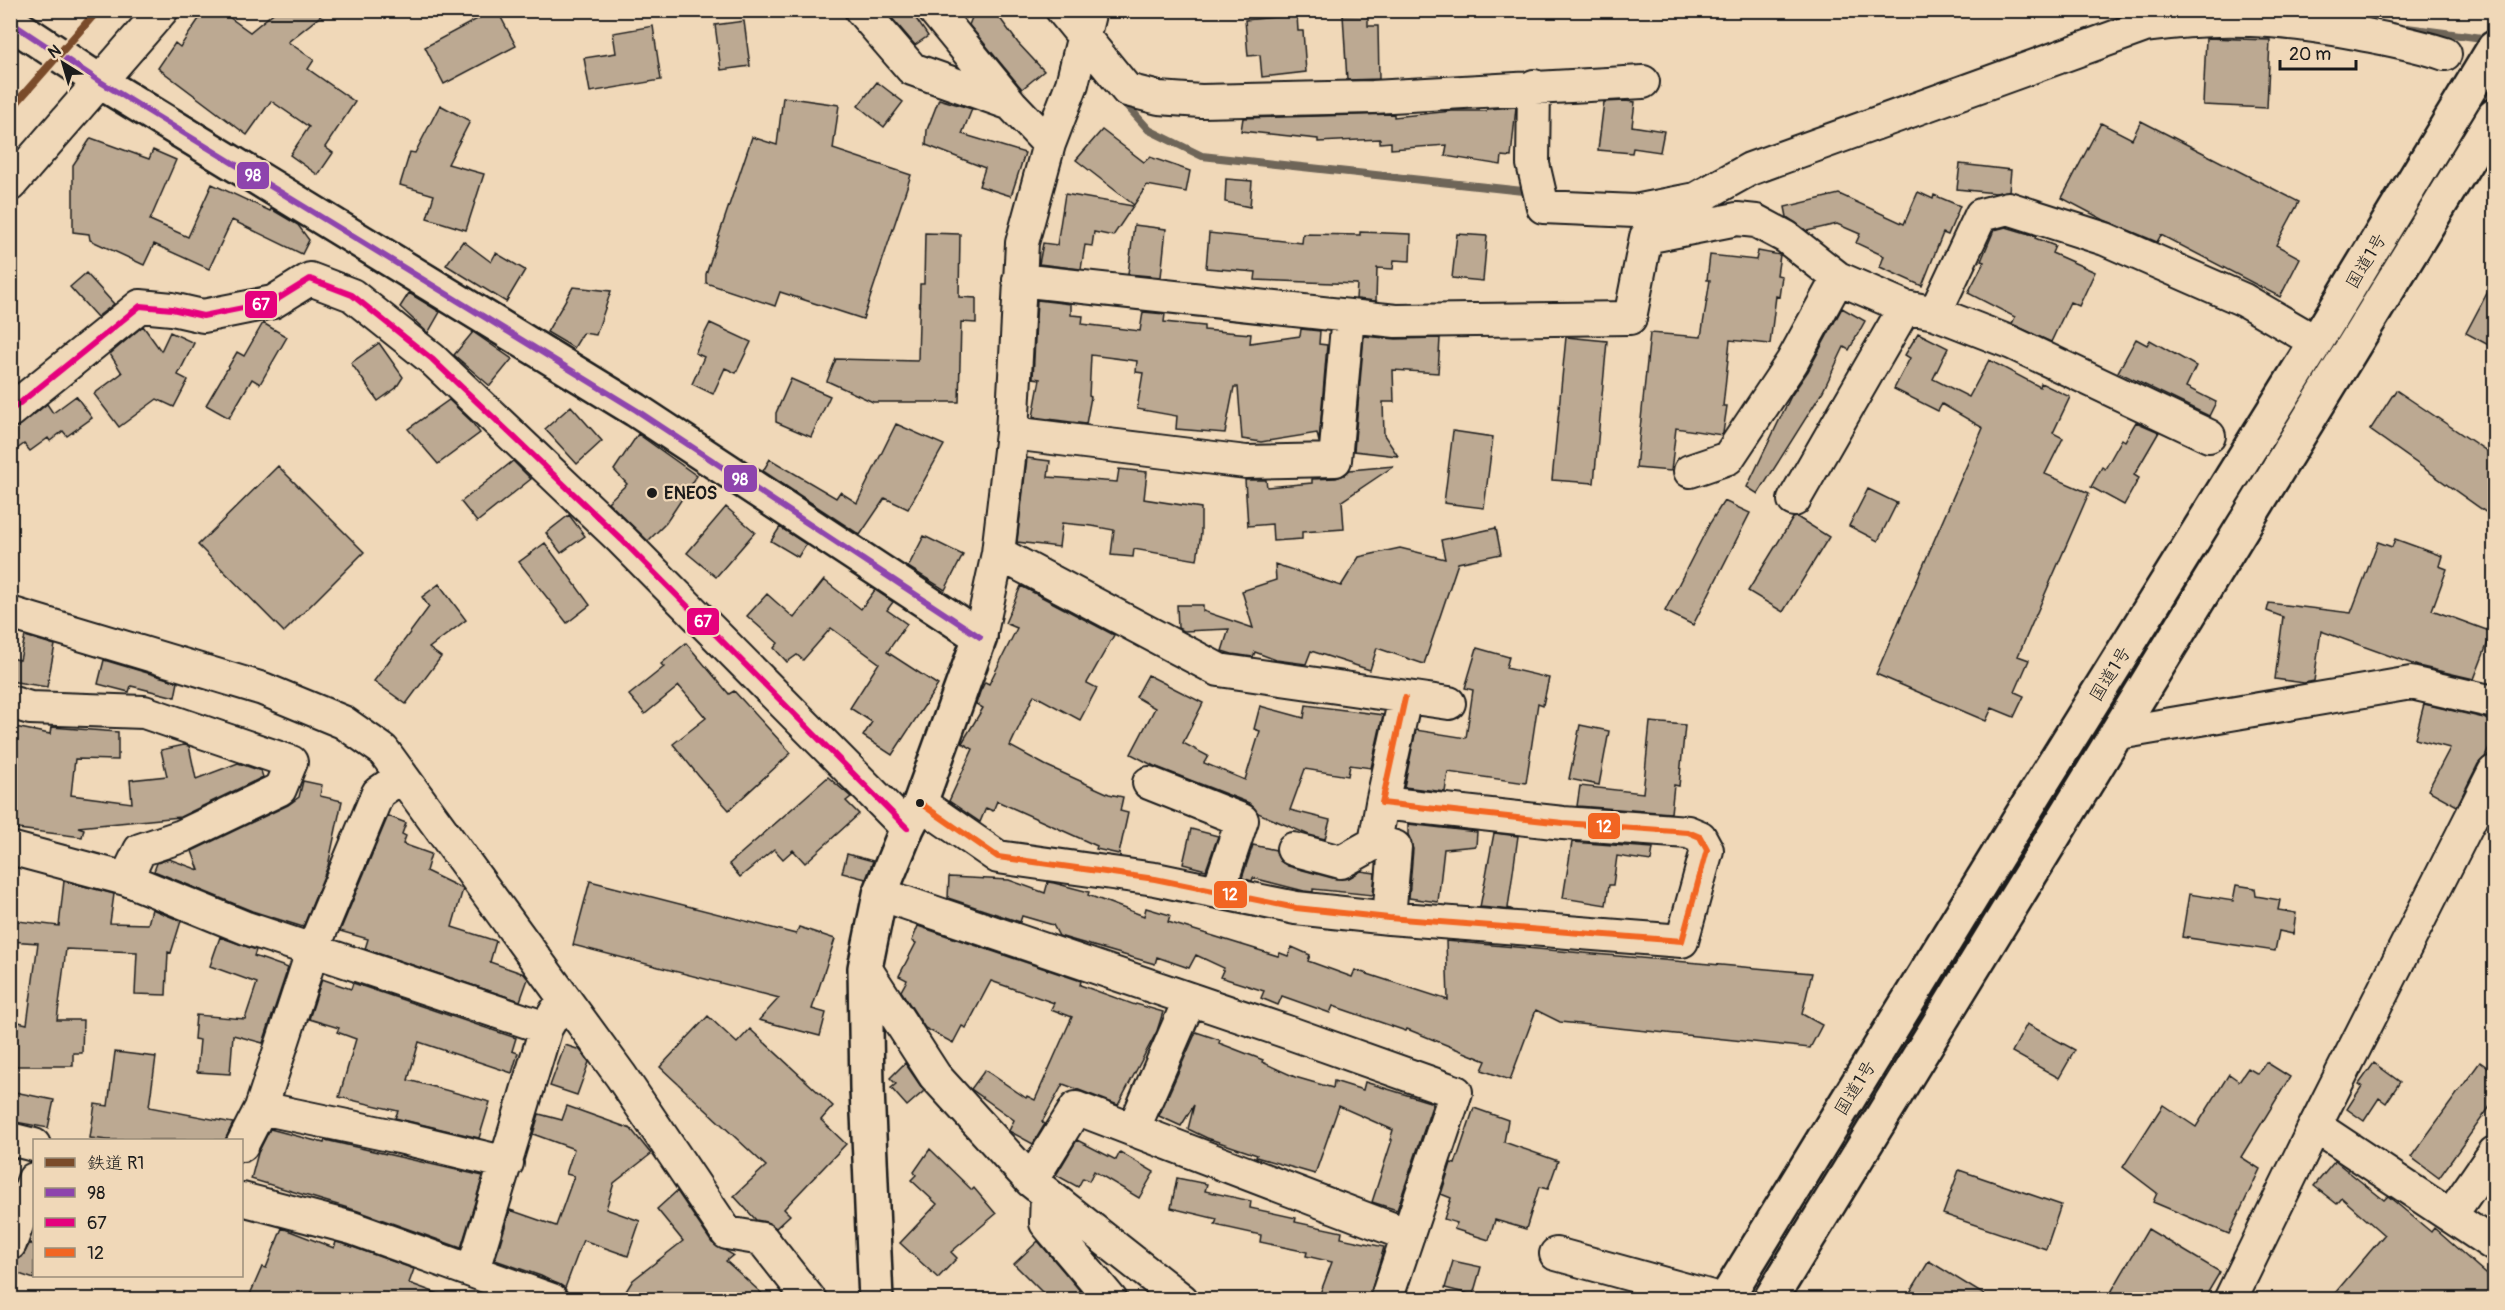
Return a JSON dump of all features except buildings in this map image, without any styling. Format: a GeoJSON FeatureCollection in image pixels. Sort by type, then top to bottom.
{"type":"FeatureCollection","features":[{"type":"Feature","properties":{"kind":"main road"},"geometry":{"type":"LineString","coordinates":[[10,20],[99,81],[636,410],[980,637],[914,816],[880,894],[865,968],[867,1089],[876,1299]]}},
{"type":"Feature","properties":{"kind":"main road","name":"国道1号"},"geometry":{"type":"LineString","coordinates":[[1724,1299],[2316,342],[2492,52]]}},
{"type":"Feature","properties":{"kind":"main road","name":"国道1号"},"geometry":{"type":"LineString","coordinates":[[1770,1299],[2119,733],[2494,116]]}},
{"type":"Feature","properties":{"kind":"street"},"geometry":{"type":"LineString","coordinates":[[10,20],[17,10]]}},
{"type":"Feature","properties":{"kind":"street"},"geometry":{"type":"LineString","coordinates":[[10,184],[162,10]]}},
{"type":"Feature","properties":{"kind":"street"},"geometry":{"type":"LineString","coordinates":[[861,10],[912,69],[1011,104]]}},
{"type":"Feature","properties":{"kind":"street"},"geometry":{"type":"LineString","coordinates":[[934,10],[1011,104],[1049,144]]}},
{"type":"Feature","properties":{"kind":"street"},"geometry":{"type":"LineString","coordinates":[[1062,10],[1086,31],[1127,90],[1159,98],[1201,101],[1373,97],[1643,82]]}},
{"type":"Feature","properties":{"kind":"street"},"geometry":{"type":"LineString","coordinates":[[1534,87],[1533,164],[1543,207],[1635,211],[1696,199],[1750,169],[2145,26],[2183,21],[2250,18],[2318,26],[2415,44],[2445,54]]}},
{"type":"Feature","properties":{"kind":"street"},"geometry":{"type":"LineString","coordinates":[[980,637],[998,553],[1012,433],[1022,243],[1049,144],[1074,77],[1086,31]]}},
{"type":"Feature","properties":{"kind":"street"},"geometry":{"type":"LineString","coordinates":[[1750,169],[1756,221]]}},
{"type":"Feature","properties":{"kind":"street"},"geometry":{"type":"LineString","coordinates":[[1794,500],[1981,215],[2007,208],[2105,239],[2244,300],[2316,342]]}},
{"type":"Feature","properties":{"kind":"street"},"geometry":{"type":"LineString","coordinates":[[1019,280],[1396,321],[1630,318],[1646,237],[1737,219],[1756,221],[1786,237],[1838,278],[2012,343],[2209,436]]}},
{"type":"Feature","properties":{"kind":"street"},"geometry":{"type":"LineString","coordinates":[[1690,471],[1728,458],[1792,362],[1838,278]]}},
{"type":"Feature","properties":{"kind":"street"},"geometry":{"type":"LineString","coordinates":[[10,411],[140,306],[172,309],[202,316],[273,302],[310,279],[352,295],[432,358],[914,816],[998,856],[1155,879],[1296,908],[1389,918],[1682,941],[1707,850],[1700,837],[1688,832],[1563,823],[1382,804]]}},
{"type":"Feature","properties":{"kind":"street"},"geometry":{"type":"LineString","coordinates":[[1012,433],[1246,462],[1335,460],[1348,316]]}},
{"type":"Feature","properties":{"kind":"street"},"geometry":{"type":"LineString","coordinates":[[998,553],[1219,670],[1449,703]]}},
{"type":"Feature","properties":{"kind":"street"},"geometry":{"type":"LineString","coordinates":[[10,613],[263,689],[343,722],[383,750],[621,1076],[728,1233],[762,1239],[810,1299]]}},
{"type":"Feature","properties":{"kind":"street"},"geometry":{"type":"LineString","coordinates":[[2119,733],[2411,683],[2494,702]]}},
{"type":"Feature","properties":{"kind":"street"},"geometry":{"type":"LineString","coordinates":[[1293,849],[1341,862],[1375,841],[1405,698]]}},
{"type":"Feature","properties":{"kind":"street"},"geometry":{"type":"LineString","coordinates":[[10,702],[30,708],[144,712],[291,762],[280,789],[182,836],[140,850],[126,879]]}},
{"type":"Feature","properties":{"kind":"street"},"geometry":{"type":"LineString","coordinates":[[2230,1299],[2494,772]]}},
{"type":"Feature","properties":{"kind":"street"},"geometry":{"type":"LineString","coordinates":[[243,1143],[261,1108],[313,949],[378,794],[402,776]]}},
{"type":"Feature","properties":{"kind":"street"},"geometry":{"type":"LineString","coordinates":[[1149,783],[1242,820],[1218,892]]}},
{"type":"Feature","properties":{"kind":"street"},"geometry":{"type":"LineString","coordinates":[[1375,841],[1395,847],[1389,918]]}},
{"type":"Feature","properties":{"kind":"street"},"geometry":{"type":"LineString","coordinates":[[10,848],[126,879],[246,928],[546,1028]]}},
{"type":"Feature","properties":{"kind":"street"},"geometry":{"type":"LineString","coordinates":[[880,894],[1456,1092],[1386,1299]]}},
{"type":"Feature","properties":{"kind":"street"},"geometry":{"type":"LineString","coordinates":[[865,968],[935,1076],[1039,1187],[1182,1299]]}},
{"type":"Feature","properties":{"kind":"street"},"geometry":{"type":"LineString","coordinates":[[473,1270],[546,1028],[563,999]]}},
{"type":"Feature","properties":{"kind":"street"},"geometry":{"type":"LineString","coordinates":[[1133,1130],[1190,999]]}},
{"type":"Feature","properties":{"kind":"street"},"geometry":{"type":"LineString","coordinates":[[261,1108],[399,1137],[507,1163]]}},
{"type":"Feature","properties":{"kind":"street"},"geometry":{"type":"LineString","coordinates":[[1111,1299],[1046,1223],[1039,1187],[1076,1108],[1408,1235]]}},
{"type":"Feature","properties":{"kind":"street"},"geometry":{"type":"LineString","coordinates":[[2315,1126],[2494,1245]]}},
{"type":"Feature","properties":{"kind":"street"},"geometry":{"type":"LineString","coordinates":[[10,1139],[33,1145]]}},
{"type":"Feature","properties":{"kind":"street"},"geometry":{"type":"LineString","coordinates":[[2451,1215],[2494,1153]]}},
{"type":"Feature","properties":{"kind":"street"},"geometry":{"type":"LineString","coordinates":[[10,1244],[33,1182]]}},
{"type":"Feature","properties":{"kind":"street"},"geometry":{"type":"LineString","coordinates":[[243,1199],[352,1228],[552,1299]]}},
{"type":"Feature","properties":{"kind":"street"},"geometry":{"type":"LineString","coordinates":[[1556,1254],[1724,1299]]}},
{"type":"Feature","properties":{"kind":"waterway"},"geometry":{"type":"LineString","coordinates":[[2407,28],[2490,39]]}},
{"type":"Feature","properties":{"kind":"waterway"},"geometry":{"type":"LineString","coordinates":[[1122,100],[1149,130],[1202,156],[1532,192]]}},
{"type":"Feature","properties":{"kind":"rail line","name":"R1"},"geometry":{"type":"LineString","coordinates":[[10,110],[98,10]]}},
{"type":"Feature","properties":{"kind":"transit line","name":"98"},"geometry":{"type":"LineString","coordinates":[[10,22],[99,81],[636,410],[980,637]]}},
{"type":"Feature","properties":{"kind":"transit line","name":"67"},"geometry":{"type":"LineString","coordinates":[[10,411],[140,306],[172,309],[203,316],[273,302],[310,279],[352,295],[432,359],[622,540],[907,828]]}},
{"type":"Feature","properties":{"kind":"transit line","name":"12"},"geometry":{"type":"LineString","coordinates":[[920,803],[998,857],[1155,879],[1296,908],[1389,918],[1682,941],[1707,850],[1700,837],[1688,832],[1563,823],[1382,803],[1405,698]]}},
{"type":"Feature","properties":{"kind":"place","name":"ENEOS"},"geometry":{"type":"Point","coordinates":[652,493]}}]}
